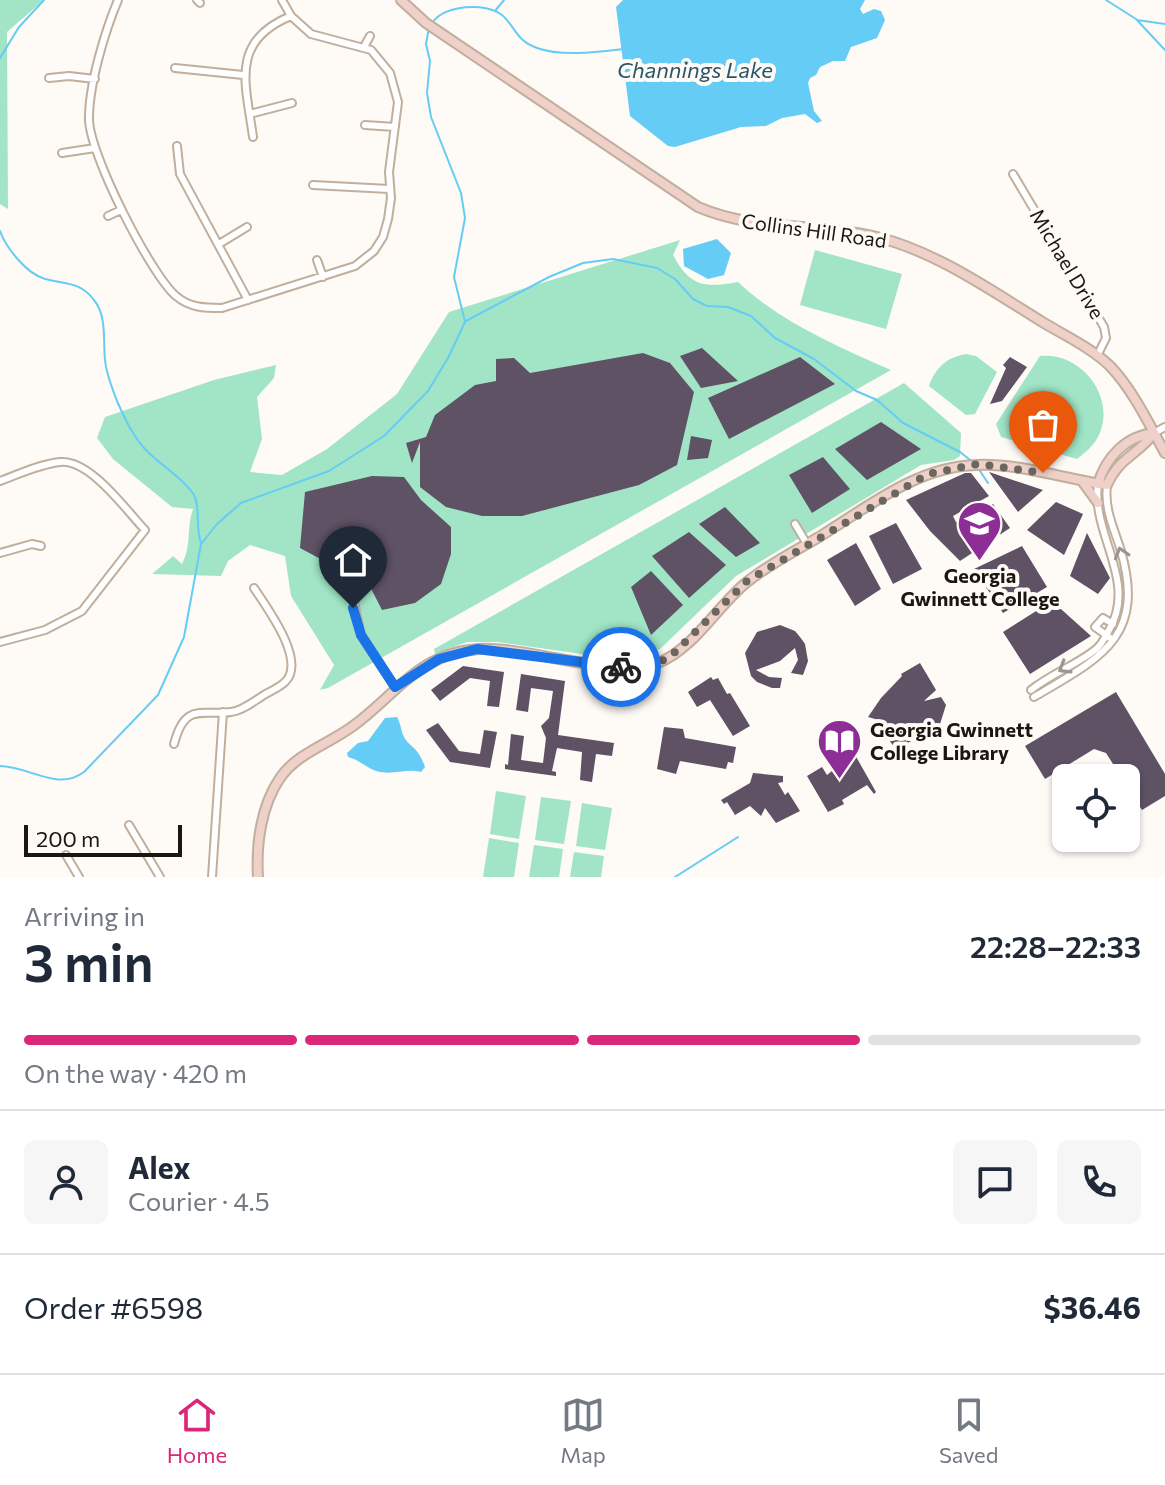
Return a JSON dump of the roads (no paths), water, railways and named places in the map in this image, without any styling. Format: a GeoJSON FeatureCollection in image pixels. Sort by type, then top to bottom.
{"type":"FeatureCollection","features":[{"type":"Feature","properties":{"kind":"street"},"geometry":{"type":"LineString","coordinates":[[118,0],[104,35],[89,117],[95,148],[121,210],[166,286],[185,303],[202,308],[222,308],[355,266],[374,251],[383,237],[388,219],[396,87],[381,60],[364,47],[311,34],[291,16],[282,0]]}},
{"type":"Feature","properties":{"kind":"street","name":"Collins Hill Road"},"geometry":{"type":"LineString","coordinates":[[401,0],[426,23],[698,207],[743,222],[843,231],[894,242],[953,269],[1097,356],[1124,384],[1165,453]]}},
{"type":"Feature","properties":{"kind":"street"},"geometry":{"type":"LineString","coordinates":[[253,137],[243,75],[246,62],[263,33],[291,16]]}},
{"type":"Feature","properties":{"kind":"street"},"geometry":{"type":"LineString","coordinates":[[364,47],[370,36]]}},
{"type":"Feature","properties":{"kind":"street"},"geometry":{"type":"LineString","coordinates":[[175,68],[243,75]]}},
{"type":"Feature","properties":{"kind":"street"},"geometry":{"type":"LineString","coordinates":[[49,78],[69,76],[95,79]]}},
{"type":"Feature","properties":{"kind":"street"},"geometry":{"type":"LineString","coordinates":[[250,114],[292,103]]}},
{"type":"Feature","properties":{"kind":"street"},"geometry":{"type":"LineString","coordinates":[[365,125],[395,127]]}},
{"type":"Feature","properties":{"kind":"street"},"geometry":{"type":"LineString","coordinates":[[177,146],[180,174],[248,300]]}},
{"type":"Feature","properties":{"kind":"street"},"geometry":{"type":"LineString","coordinates":[[62,153],[95,148]]}},
{"type":"Feature","properties":{"kind":"street","name":"Michael Drive"},"geometry":{"type":"LineString","coordinates":[[1013,174],[1104,327],[1106,338],[1097,356]]}},
{"type":"Feature","properties":{"kind":"street"},"geometry":{"type":"LineString","coordinates":[[313,185],[389,189]]}},
{"type":"Feature","properties":{"kind":"street"},"geometry":{"type":"LineString","coordinates":[[108,216],[121,210]]}},
{"type":"Feature","properties":{"kind":"street"},"geometry":{"type":"LineString","coordinates":[[219,244],[247,227]]}},
{"type":"Feature","properties":{"kind":"street"},"geometry":{"type":"LineString","coordinates":[[317,260],[323,277]]}},
{"type":"Feature","properties":{"kind":"street"},"geometry":{"type":"LineString","coordinates":[[1081,480],[1102,472],[1119,449],[1140,435],[1165,427]]}},
{"type":"Feature","properties":{"kind":"street"},"geometry":{"type":"LineString","coordinates":[[1098,503],[1103,484],[1123,459],[1146,444],[1154,433]]}},
{"type":"Feature","properties":{"kind":"street"},"geometry":{"type":"LineString","coordinates":[[0,481],[57,462],[69,462],[88,470],[145,530],[82,611],[45,630],[0,642]]}},
{"type":"Feature","properties":{"kind":"street"},"geometry":{"type":"LineString","coordinates":[[258,877],[259,836],[268,801],[278,780],[297,760],[359,722],[395,687],[439,659],[477,649],[622,667],[658,663],[684,646],[747,581],[908,484],[948,468],[992,465],[1103,484]]}},
{"type":"Feature","properties":{"kind":"street"},"geometry":{"type":"LineString","coordinates":[[1081,480],[1098,503],[1120,593],[1117,616],[1096,650],[1033,693],[1089,665],[1114,640],[1125,619],[1129,600],[1128,575],[1106,507],[1102,472]]}},
{"type":"Feature","properties":{"kind":"street"},"geometry":{"type":"LineString","coordinates":[[795,524],[807,544]]}},
{"type":"Feature","properties":{"kind":"street"},"geometry":{"type":"LineString","coordinates":[[0,553],[32,544],[41,546]]}},
{"type":"Feature","properties":{"kind":"street"},"geometry":{"type":"LineString","coordinates":[[348,574],[361,635],[395,687]]}},
{"type":"Feature","properties":{"kind":"street"},"geometry":{"type":"LineString","coordinates":[[174,744],[179,728],[188,718],[207,710],[234,712],[285,683],[292,669],[291,653],[254,588]]}},
{"type":"Feature","properties":{"kind":"street"},"geometry":{"type":"LineString","coordinates":[[1113,624],[1103,618],[1095,627],[1114,640]]}},
{"type":"Feature","properties":{"kind":"street"},"geometry":{"type":"LineString","coordinates":[[212,877],[223,712]]}},
{"type":"Feature","properties":{"kind":"street"},"geometry":{"type":"LineString","coordinates":[[129,825],[160,877]]}},
{"type":"Feature","properties":{"kind":"street"},"geometry":{"type":"LineString","coordinates":[[66,855],[79,877]]}},
{"type":"Feature","properties":{"kind":"water","name":"Channings Lake"},"geometry":{"type":"Polygon","coordinates":[[[623,0],[865,0],[860,9],[863,14],[874,9],[881,11],[885,20],[877,38],[851,47],[845,61],[833,61],[820,67],[816,75],[810,78],[808,83],[814,111],[822,121],[817,123],[805,114],[782,118],[766,126],[741,127],[675,147],[668,146],[630,116],[616,7],[623,0]]]}},
{"type":"Feature","properties":{"kind":"water"},"geometry":{"type":"Polygon","coordinates":[[[717,239],[731,253],[724,275],[708,279],[684,266],[683,249],[717,239]]]}},
{"type":"Feature","properties":{"kind":"water"},"geometry":{"type":"Polygon","coordinates":[[[397,717],[404,737],[422,760],[425,767],[421,772],[382,772],[348,757],[347,753],[358,743],[368,741],[385,718],[397,717]]]}},
{"type":"Feature","properties":{"kind":"waterway"},"geometry":{"type":"LineString","coordinates":[[0,58],[19,27],[44,0]]}},
{"type":"Feature","properties":{"kind":"waterway"},"geometry":{"type":"LineString","coordinates":[[495,11],[504,0]]}},
{"type":"Feature","properties":{"kind":"waterway"},"geometry":{"type":"LineString","coordinates":[[1106,0],[1136,19],[1165,50]]}},
{"type":"Feature","properties":{"kind":"waterway"},"geometry":{"type":"LineString","coordinates":[[433,22],[438,16],[455,9],[486,8],[502,15],[530,45],[547,51],[569,53],[624,49]]}},
{"type":"Feature","properties":{"kind":"waterway"},"geometry":{"type":"LineString","coordinates":[[1137,20],[1165,24]]}},
{"type":"Feature","properties":{"kind":"waterway"},"geometry":{"type":"LineString","coordinates":[[0,766],[64,780],[84,772],[158,695],[184,637],[201,544],[217,524],[241,503],[329,471],[384,436],[428,391],[448,358],[465,322],[454,277],[465,218],[461,193],[431,117],[427,93],[430,61],[426,44],[429,27]]}},
{"type":"Feature","properties":{"kind":"waterway"},"geometry":{"type":"LineString","coordinates":[[0,231],[12,252],[31,272],[84,290],[98,306],[103,321],[105,360],[117,401],[130,428],[144,447],[194,495],[201,543]]}},
{"type":"Feature","properties":{"kind":"waterway"},"geometry":{"type":"LineString","coordinates":[[466,321],[549,277],[583,263],[613,259],[657,268],[675,279],[693,299],[707,306],[728,307],[751,316],[775,338],[814,359],[856,391],[877,400],[903,423],[960,452],[974,463]]}},
{"type":"Feature","properties":{"kind":"waterway"},"geometry":{"type":"LineString","coordinates":[[978,468],[988,483]]}},
{"type":"Feature","properties":{"kind":"waterway"},"geometry":{"type":"LineString","coordinates":[[675,877],[738,837]]}},
{"type":"Feature","properties":{"kind":"place","name":"Georgia Gwinnett College"},"geometry":{"type":"Point","coordinates":[980,563]}},
{"type":"Feature","properties":{"kind":"place","name":"Georgia Gwinnett College Library"},"geometry":{"type":"Point","coordinates":[839,780]}}]}
